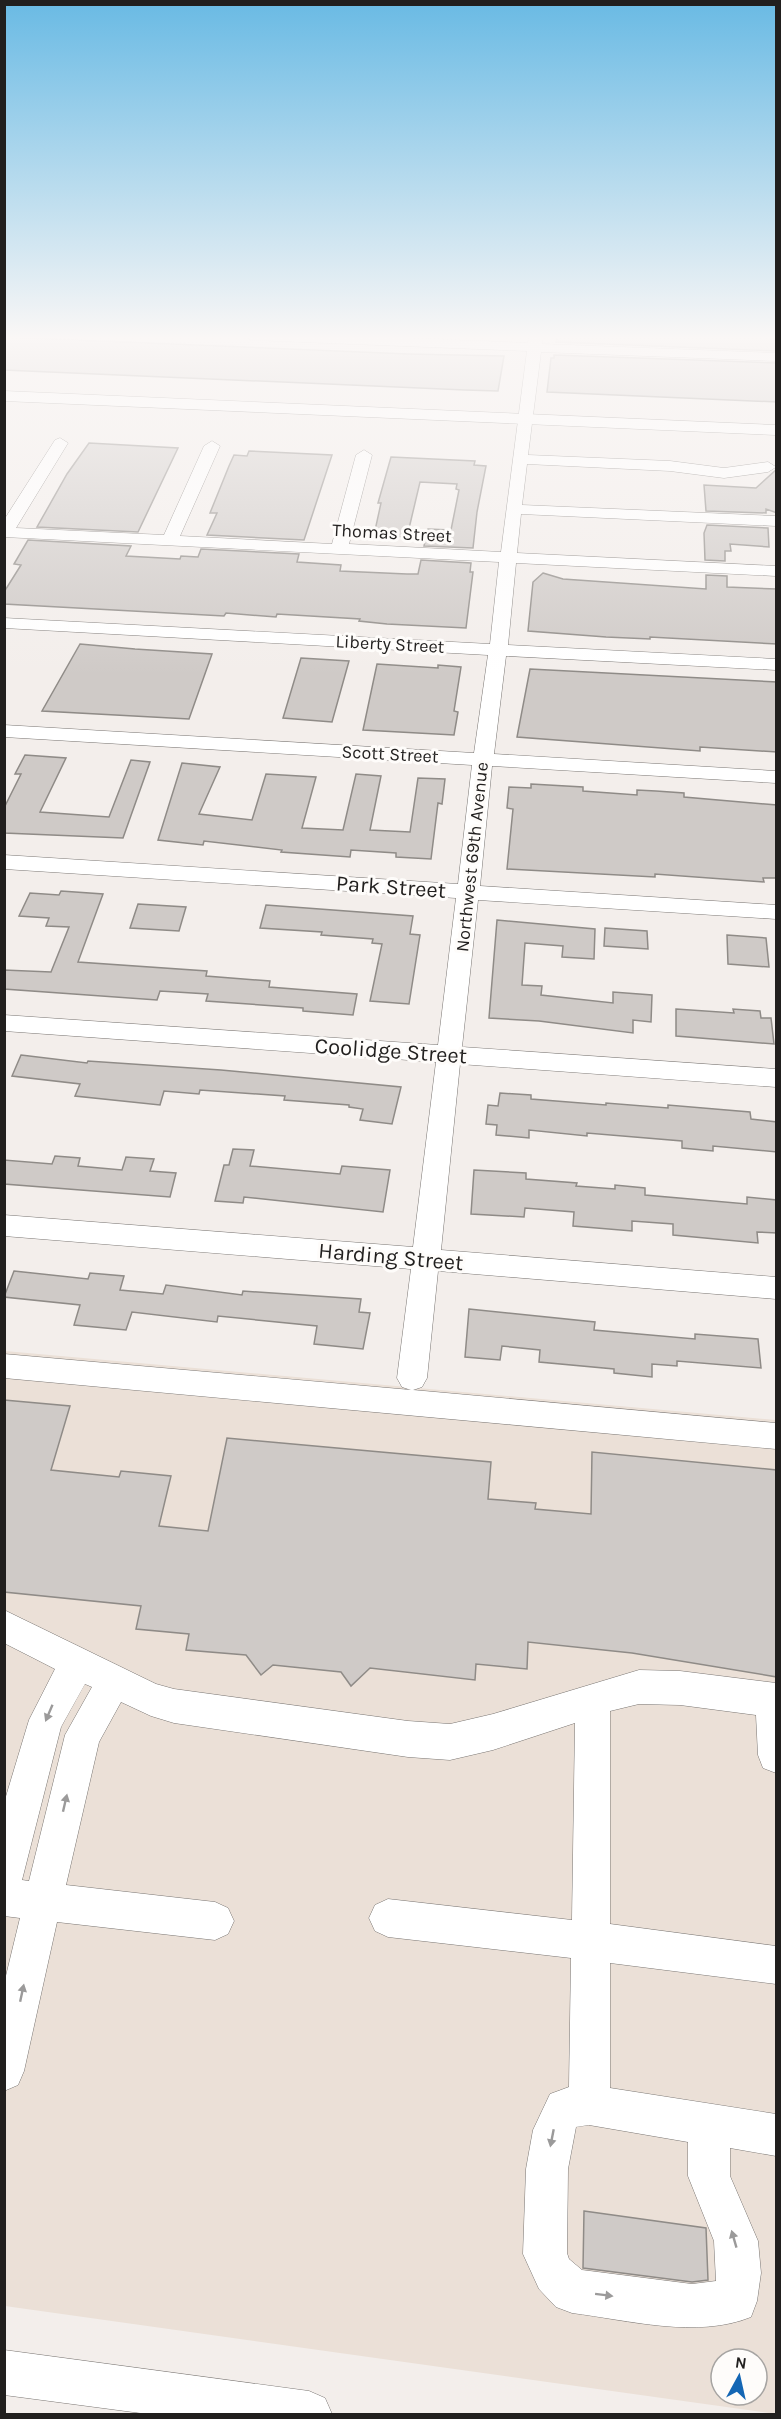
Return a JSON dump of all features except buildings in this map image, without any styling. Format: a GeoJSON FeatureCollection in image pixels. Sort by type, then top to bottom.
{"type":"FeatureCollection","features":[{"type":"Feature","properties":{"kind":"street"},"geometry":{"type":"LineString","coordinates":[[5,532],[56,449]]}},
{"type":"Feature","properties":{"kind":"street"},"geometry":{"type":"LineString","coordinates":[[170,541],[211,449]]}},
{"type":"Feature","properties":{"kind":"street","name":"Northwest 69th Avenue"},"geometry":{"type":"LineString","coordinates":[[412,1378],[520,449]]}},
{"type":"Feature","properties":{"kind":"street"},"geometry":{"type":"LineString","coordinates":[[339,549],[364,455]]}},
{"type":"Feature","properties":{"kind":"street"},"geometry":{"type":"LineString","coordinates":[[519,459],[670,466],[724,473],[768,467]]}},
{"type":"Feature","properties":{"kind":"street"},"geometry":{"type":"LineString","coordinates":[[514,509],[777,522]]}},
{"type":"Feature","properties":{"kind":"street","name":"Thomas Street"},"geometry":{"type":"LineString","coordinates":[[5,532],[777,571]]}},
{"type":"Feature","properties":{"kind":"street","name":"Liberty Street"},"geometry":{"type":"LineString","coordinates":[[4,623],[777,665]]}},
{"type":"Feature","properties":{"kind":"street","name":"Scott Street"},"geometry":{"type":"LineString","coordinates":[[4,731],[777,777]]}},
{"type":"Feature","properties":{"kind":"street","name":"Park Street"},"geometry":{"type":"LineString","coordinates":[[4,862],[777,912]]}},
{"type":"Feature","properties":{"kind":"street","name":"Coolidge Street"},"geometry":{"type":"LineString","coordinates":[[4,1023],[777,1078]]}},
{"type":"Feature","properties":{"kind":"street","name":"Harding Street"},"geometry":{"type":"LineString","coordinates":[[4,1225],[777,1288]]}},
{"type":"Feature","properties":{"kind":"street"},"geometry":{"type":"LineString","coordinates":[[4,1366],[777,1436]]}},
{"type":"Feature","properties":{"kind":"street"},"geometry":{"type":"LineString","coordinates":[[4,1626],[151,1699],[174,1706],[408,1739],[450,1742],[494,1732],[639,1687],[680,1688],[775,1700],[777,1755]]}},
{"type":"Feature","properties":{"kind":"street"},"geometry":{"type":"LineString","coordinates":[[4,1878],[46,1719],[78,1662]]}},
{"type":"Feature","properties":{"kind":"street"},"geometry":{"type":"LineString","coordinates":[[4,2071],[83,1735],[115,1680]]}},
{"type":"Feature","properties":{"kind":"street"},"geometry":{"type":"LineString","coordinates":[[590,2105],[593,1700]]}},
{"type":"Feature","properties":{"kind":"street"},"geometry":{"type":"LineString","coordinates":[[4,1897],[215,1921]]}},
{"type":"Feature","properties":{"kind":"street"},"geometry":{"type":"LineString","coordinates":[[388,1918],[777,1965]]}},
{"type":"Feature","properties":{"kind":"street"},"geometry":{"type":"LineString","coordinates":[[709,2124],[709,2176],[736,2241],[740,2273],[735,2301],[692,2306],[572,2291],[554,2274],[545,2254],[547,2169],[554,2130],[564,2108],[590,2105],[709,2124],[777,2135]]}},
{"type":"Feature","properties":{"kind":"street"},"geometry":{"type":"LineString","coordinates":[[4,2372],[309,2415]]}},
{"type":"Feature","properties":{"kind":"shaded area"},"geometry":{"type":"Polygon","coordinates":[[[5,1351],[776,1420],[776,2414],[726,2407],[769,2407],[769,2347],[709,2347],[709,2405],[5,2306],[5,1351]]]}}]}
